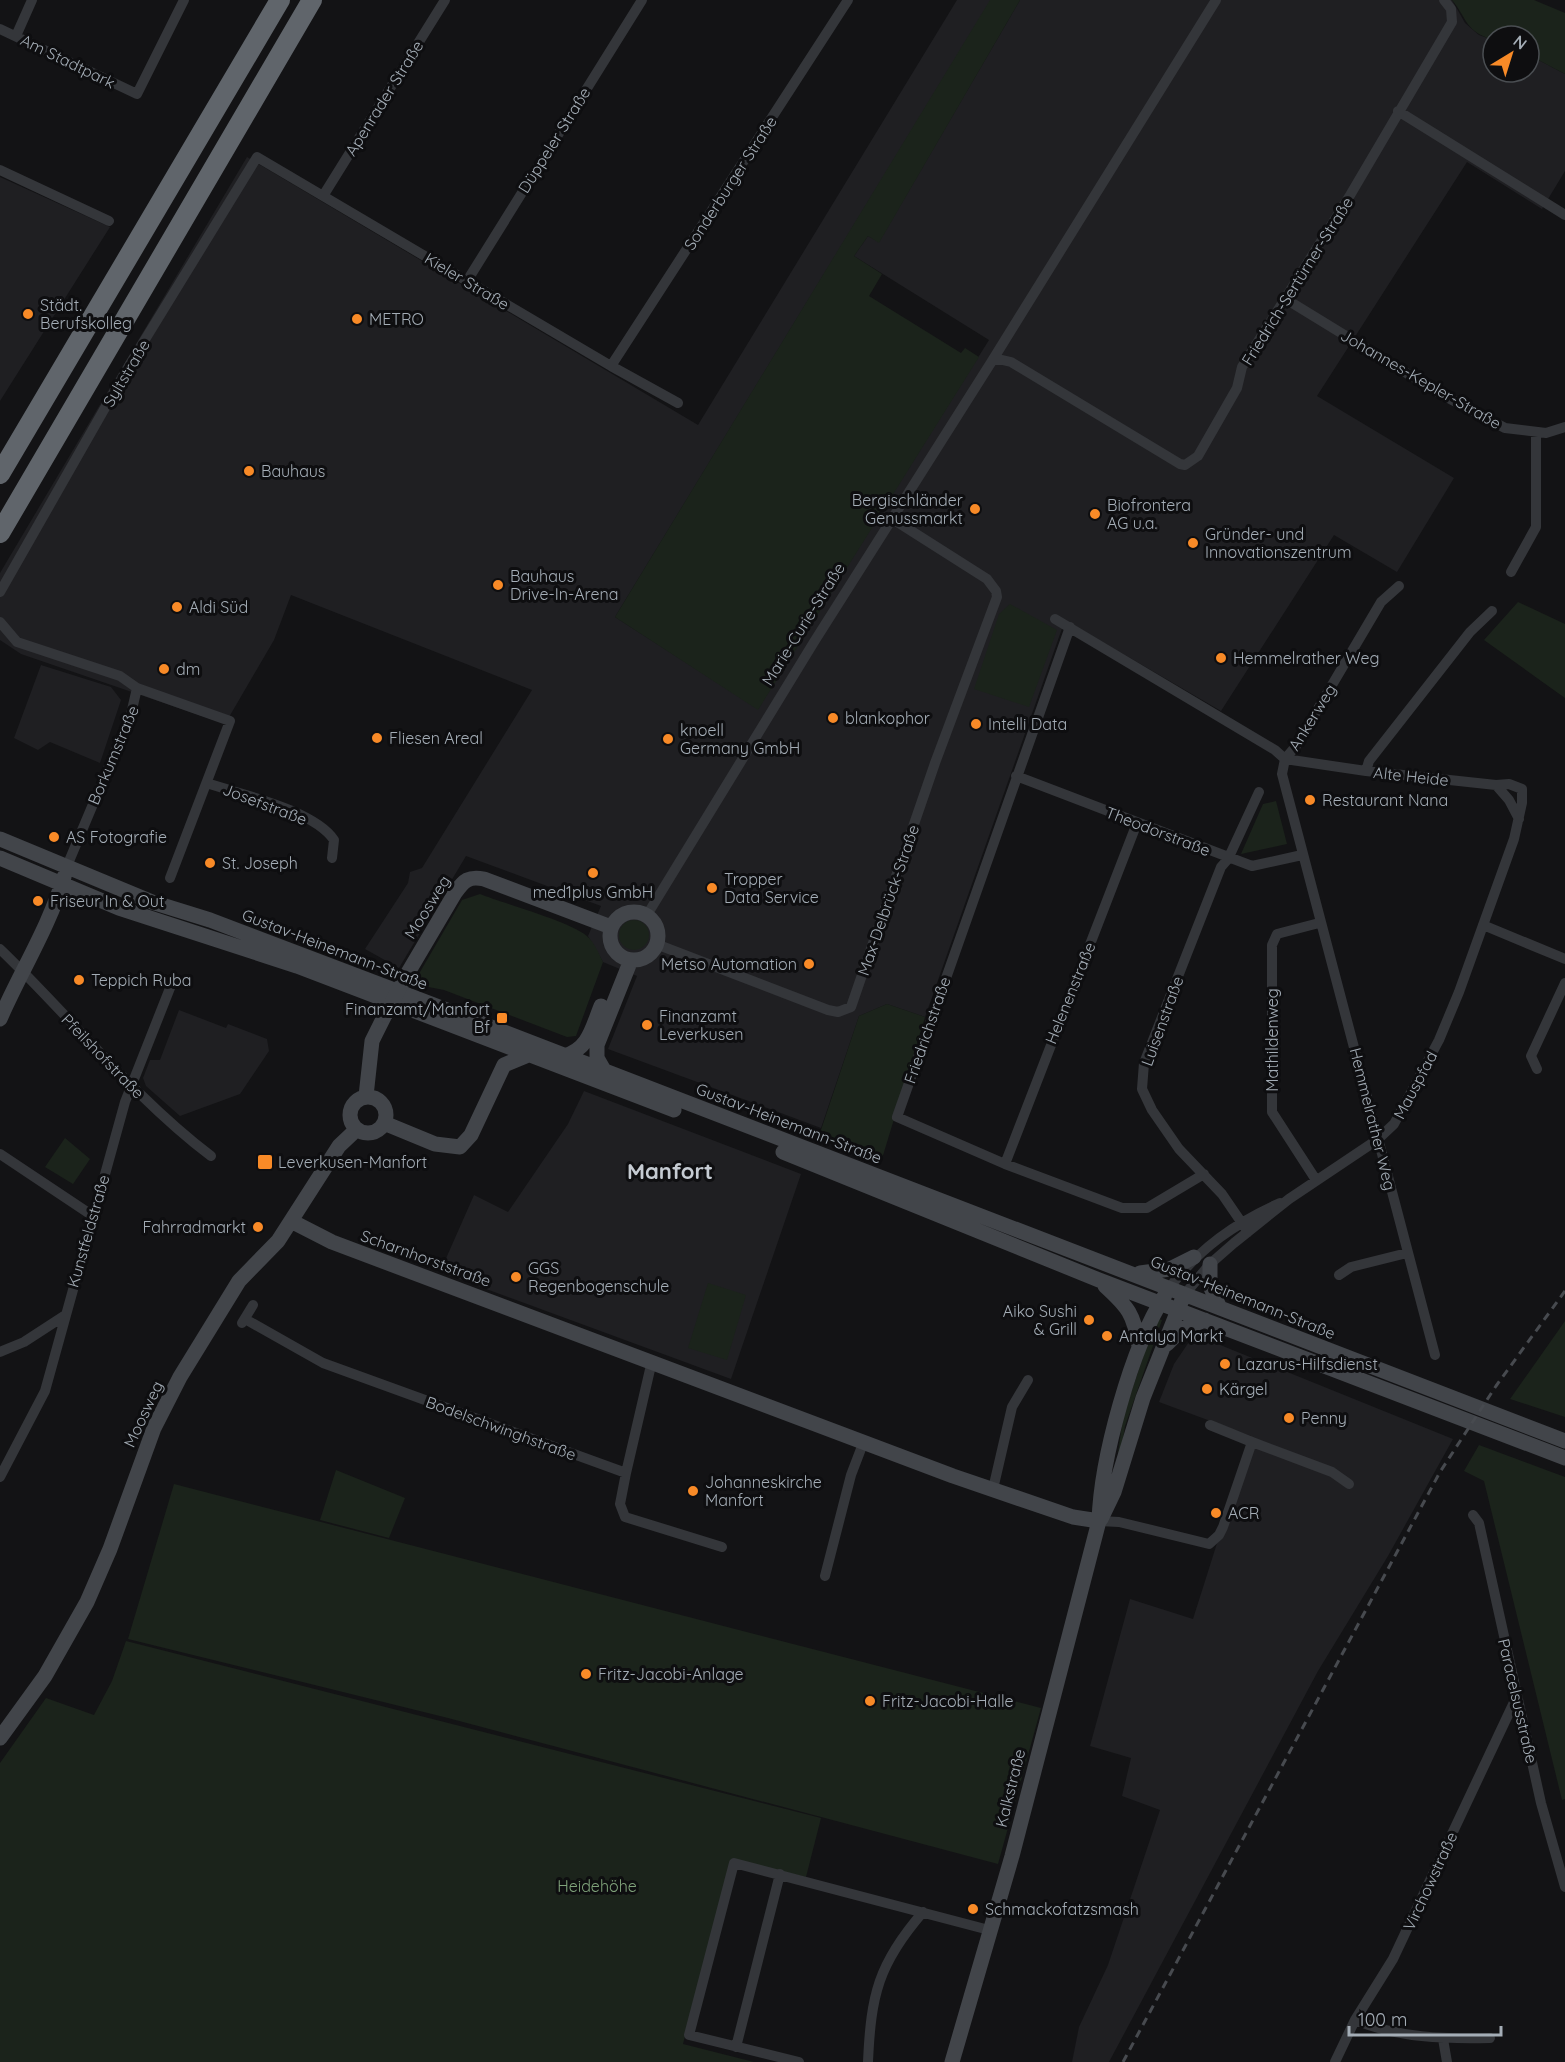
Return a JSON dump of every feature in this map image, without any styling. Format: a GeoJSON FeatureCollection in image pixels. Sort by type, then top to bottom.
{"type":"FeatureCollection","features":[{"type":"Feature","properties":{"kind":"highway"},"geometry":{"type":"LineString","coordinates":[[0,474],[280,0]]}},
{"type":"Feature","properties":{"kind":"highway"},"geometry":{"type":"LineString","coordinates":[[0,533],[312,0]]}},
{"type":"Feature","properties":{"kind":"street"},"geometry":{"type":"LineString","coordinates":[[16,36],[32,0]]}},
{"type":"Feature","properties":{"kind":"street","name":"Am Stadtpark"},"geometry":{"type":"LineString","coordinates":[[0,28],[137,94],[184,0]]}},
{"type":"Feature","properties":{"kind":"street","name":"Apenrader Straße"},"geometry":{"type":"LineString","coordinates":[[323,196],[445,0]]}},
{"type":"Feature","properties":{"kind":"street","name":"Düppeler Straße"},"geometry":{"type":"LineString","coordinates":[[467,281],[642,0]]}},
{"type":"Feature","properties":{"kind":"street","name":"Sonderburger Straße"},"geometry":{"type":"LineString","coordinates":[[611,366],[848,0]]}},
{"type":"Feature","properties":{"kind":"street","name":"Marie-Curie-Straße"},"geometry":{"type":"LineString","coordinates":[[647,915],[891,518],[995,361],[1216,0]]}},
{"type":"Feature","properties":{"kind":"street","name":"Friedrich-Sertürner-Straße"},"geometry":{"type":"LineString","coordinates":[[995,361],[1011,362],[1160,453],[1185,465],[1198,456],[1237,388],[1242,367],[1349,197],[1452,22],[1451,9],[1444,0]]}},
{"type":"Feature","properties":{"kind":"street"},"geometry":{"type":"LineString","coordinates":[[1398,111],[1565,215]]}},
{"type":"Feature","properties":{"kind":"street","name":"Kieler Straße"},"geometry":{"type":"LineString","coordinates":[[257,157],[611,366],[678,403]]}},
{"type":"Feature","properties":{"kind":"street","name":"Syltstraße"},"geometry":{"type":"LineString","coordinates":[[0,592],[130,364],[257,157]]}},
{"type":"Feature","properties":{"kind":"street"},"geometry":{"type":"LineString","coordinates":[[0,170],[109,222]]}},
{"type":"Feature","properties":{"kind":"street","name":"Johannes-Kepler-Straße"},"geometry":{"type":"LineString","coordinates":[[1284,298],[1505,428],[1551,432],[1565,427]]}},
{"type":"Feature","properties":{"kind":"street"},"geometry":{"type":"LineString","coordinates":[[1511,572],[1536,527],[1536,432]]}},
{"type":"Feature","properties":{"kind":"street","name":"Max-Delbrück-Straße"},"geometry":{"type":"LineString","coordinates":[[656,944],[828,1010],[838,1012],[851,1007],[935,763],[997,597],[996,591],[987,579],[891,518]]}},
{"type":"Feature","properties":{"kind":"street","name":"Ankerweg"},"geometry":{"type":"LineString","coordinates":[[1285,759],[1296,746],[1381,602],[1399,586]]}},
{"type":"Feature","properties":{"kind":"street"},"geometry":{"type":"LineString","coordinates":[[1366,771],[1369,761],[1459,646],[1492,611]]}},
{"type":"Feature","properties":{"kind":"street"},"geometry":{"type":"LineString","coordinates":[[1055,619],[1275,750],[1285,759]]}},
{"type":"Feature","properties":{"kind":"street","name":"Borkumstraße"},"geometry":{"type":"LineString","coordinates":[[1,625],[17,642],[120,676],[137,688],[131,714],[67,866]]}},
{"type":"Feature","properties":{"kind":"street","name":"Friedrichstraße"},"geometry":{"type":"LineString","coordinates":[[1070,627],[897,1117],[1005,1164],[1122,1208],[1135,1210],[1158,1203],[1204,1174]]}},
{"type":"Feature","properties":{"kind":"street","name":"Josefstraße"},"geometry":{"type":"LineString","coordinates":[[137,688],[230,721],[170,878]]}},
{"type":"Feature","properties":{"kind":"street","name":"Alte Heide"},"geometry":{"type":"LineString","coordinates":[[1285,759],[1366,771],[1496,784]]}},
{"type":"Feature","properties":{"kind":"street","name":"Hemmelrather Weg"},"geometry":{"type":"LineString","coordinates":[[1285,759],[1282,774],[1319,923],[1360,1064],[1377,1140],[1435,1355]]}},
{"type":"Feature","properties":{"kind":"street","name":"Theodorstraße"},"geometry":{"type":"LineString","coordinates":[[1016,776],[1252,867],[1302,855]]}},
{"type":"Feature","properties":{"kind":"street","name":"Josefstraße"},"geometry":{"type":"LineString","coordinates":[[207,783],[292,812],[327,830],[334,840],[332,858]]}},
{"type":"Feature","properties":{"kind":"street","name":"Mauspfad"},"geometry":{"type":"LineString","coordinates":[[1185,1294],[1210,1264],[1248,1232],[1289,1199],[1377,1140],[1394,1124],[1429,1060],[1459,992],[1519,819],[1522,789],[1509,783],[1496,784]]}},
{"type":"Feature","properties":{"kind":"street"},"geometry":{"type":"LineString","coordinates":[[1496,784],[1509,800],[1519,819]]}},
{"type":"Feature","properties":{"kind":"street","name":"Luisenstraße"},"geometry":{"type":"LineString","coordinates":[[1248,1232],[1204,1174],[1179,1149],[1152,1110],[1143,1089],[1144,1063],[1221,867],[1228,859],[1259,792]]}},
{"type":"Feature","properties":{"kind":"street","name":"Helenenstraße"},"geometry":{"type":"LineString","coordinates":[[1005,1164],[1137,823]]}},
{"type":"Feature","properties":{"kind":"street","name":"Gustav-Heinemann-Straße"},"geometry":{"type":"LineString","coordinates":[[0,839],[142,898],[210,920],[1170,1287],[1565,1441]]}},
{"type":"Feature","properties":{"kind":"street","name":"Gustav-Heinemann-Straße"},"geometry":{"type":"LineString","coordinates":[[0,858],[119,908],[297,966],[804,1160],[1099,1280],[1565,1458]]}},
{"type":"Feature","properties":{"kind":"street"},"geometry":{"type":"LineString","coordinates":[[0,1018],[21,970],[32,955],[62,884],[67,866]]}},
{"type":"Feature","properties":{"kind":"street","name":"Moosweg"},"geometry":{"type":"LineString","coordinates":[[366,1096],[372,1041],[406,976],[462,882],[472,877],[484,879],[611,927]]}},
{"type":"Feature","properties":{"kind":"street"},"geometry":{"type":"LineString","coordinates":[[626,912],[640,912],[647,915],[658,931],[656,944],[649,955],[625,957],[610,942],[611,927],[615,920],[626,912]]}},
{"type":"Feature","properties":{"kind":"street","name":"Mathildenweg"},"geometry":{"type":"LineString","coordinates":[[1316,1180],[1272,1112],[1272,945],[1277,934],[1283,931],[1319,923]]}},
{"type":"Feature","properties":{"kind":"street"},"geometry":{"type":"LineString","coordinates":[[1483,925],[1565,959]]}},
{"type":"Feature","properties":{"kind":"street","name":"Pfeilshofstraße"},"geometry":{"type":"LineString","coordinates":[[0,949],[130,1086],[175,1128],[211,1156]]}},
{"type":"Feature","properties":{"kind":"street"},"geometry":{"type":"LineString","coordinates":[[564,1056],[579,1050],[587,1041],[625,957]]}},
{"type":"Feature","properties":{"kind":"street"},"geometry":{"type":"LineString","coordinates":[[605,1071],[597,1058],[597,1045],[625,957]]}},
{"type":"Feature","properties":{"kind":"street","name":"Kunstfeldstraße"},"geometry":{"type":"LineString","coordinates":[[0,1476],[45,1392],[64,1316],[130,1086],[172,983]]}},
{"type":"Feature","properties":{"kind":"street"},"geometry":{"type":"LineString","coordinates":[[1537,1069],[1531,1056],[1565,983]]}},
{"type":"Feature","properties":{"kind":"street"},"geometry":{"type":"LineString","coordinates":[[491,1041],[504,1065]]}},
{"type":"Feature","properties":{"kind":"street"},"geometry":{"type":"LineString","coordinates":[[384,1123],[435,1144],[460,1147],[471,1135],[504,1065],[528,1055]]}},
{"type":"Feature","properties":{"kind":"street"},"geometry":{"type":"LineString","coordinates":[[366,1096],[379,1100],[383,1104],[386,1117],[384,1123],[372,1132],[357,1129],[352,1123],[351,1109],[354,1103],[366,1096]]}},
{"type":"Feature","properties":{"kind":"street","name":"Moosweg"},"geometry":{"type":"LineString","coordinates":[[0,1738],[45,1676],[87,1602],[110,1549],[141,1462],[166,1402],[239,1281],[278,1241],[339,1146],[357,1129]]}},
{"type":"Feature","properties":{"kind":"street"},"geometry":{"type":"LineString","coordinates":[[0,1154],[93,1216]]}},
{"type":"Feature","properties":{"kind":"street","name":"Mauspfad"},"geometry":{"type":"LineString","coordinates":[[1170,1287],[1194,1257],[1241,1222],[1289,1199]]}},
{"type":"Feature","properties":{"kind":"street","name":"Scharnhorststraße"},"geometry":{"type":"LineString","coordinates":[[291,1221],[332,1242],[993,1489],[1072,1517],[1099,1521]]}},
{"type":"Feature","properties":{"kind":"street"},"geometry":{"type":"LineString","coordinates":[[1339,1275],[1351,1267],[1407,1253]]}},
{"type":"Feature","properties":{"kind":"street"},"geometry":{"type":"LineString","coordinates":[[1134,1274],[1165,1270],[1194,1257]]}},
{"type":"Feature","properties":{"kind":"street"},"geometry":{"type":"LineString","coordinates":[[1210,1264],[1210,1286],[1220,1308]]}},
{"type":"Feature","properties":{"kind":"street"},"geometry":{"type":"LineString","coordinates":[[1099,1280],[1130,1310],[1136,1322],[1139,1346]]}},
{"type":"Feature","properties":{"kind":"street","name":"Kalkstraße"},"geometry":{"type":"LineString","coordinates":[[1099,1521],[1100,1497],[1117,1422],[1139,1346],[1160,1302],[1170,1287]]}},
{"type":"Feature","properties":{"kind":"street","name":"Kalkstraße"},"geometry":{"type":"LineString","coordinates":[[952,2062],[1099,1521],[1114,1492],[1133,1426],[1177,1309],[1185,1294]]}},
{"type":"Feature","properties":{"kind":"street","name":"Bodelschwinghstraße"},"geometry":{"type":"LineString","coordinates":[[253,1305],[243,1321],[323,1363],[626,1473]]}},
{"type":"Feature","properties":{"kind":"street"},"geometry":{"type":"LineString","coordinates":[[0,1352],[24,1342],[64,1316]]}},
{"type":"Feature","properties":{"kind":"street"},"geometry":{"type":"LineString","coordinates":[[1162,1348],[1182,1329],[1205,1320]]}},
{"type":"Feature","properties":{"kind":"street"},"geometry":{"type":"LineString","coordinates":[[652,1361],[620,1504],[625,1517],[722,1547]]}},
{"type":"Feature","properties":{"kind":"street"},"geometry":{"type":"LineString","coordinates":[[993,1489],[1011,1407],[1028,1380]]}},
{"type":"Feature","properties":{"kind":"street"},"geometry":{"type":"LineString","coordinates":[[1210,1425],[1332,1472],[1349,1484]]}},
{"type":"Feature","properties":{"kind":"street"},"geometry":{"type":"LineString","coordinates":[[825,1576],[848,1485],[864,1441]]}},
{"type":"Feature","properties":{"kind":"street"},"geometry":{"type":"LineString","coordinates":[[1099,1521],[1119,1522],[1209,1544],[1215,1540],[1223,1527],[1252,1442]]}},
{"type":"Feature","properties":{"kind":"street","name":"Paracelsusstraße"},"geometry":{"type":"LineString","coordinates":[[1473,1515],[1479,1523],[1541,1803],[1565,1887]]}},
{"type":"Feature","properties":{"kind":"street","name":"Virchowstraße"},"geometry":{"type":"LineString","coordinates":[[1335,2062],[1355,2020],[1393,1959],[1517,1696]]}},
{"type":"Feature","properties":{"kind":"street"},"geometry":{"type":"LineString","coordinates":[[799,2062],[689,2035],[734,1863],[989,1930]]}},
{"type":"Feature","properties":{"kind":"street"},"geometry":{"type":"LineString","coordinates":[[736,2047],[780,1874]]}},
{"type":"Feature","properties":{"kind":"street"},"geometry":{"type":"LineString","coordinates":[[868,2062],[870,2028],[878,1983],[890,1953],[923,1912]]}},
{"type":"Feature","properties":{"kind":"street"},"geometry":{"type":"LineString","coordinates":[[1355,2020],[1374,2028],[1443,2039],[1490,2038]]}},
{"type":"Feature","properties":{"kind":"street"},"geometry":{"type":"LineString","coordinates":[[1443,2039],[1447,2062]]}},
{"type":"Feature","properties":{"kind":"shaded area"},"geometry":{"type":"Polygon","coordinates":[[[957,0],[991,0],[615,617],[758,709],[989,340],[854,256],[868,236],[879,242],[1020,0],[1452,0],[1465,23],[1481,36],[1481,84],[1541,84],[1541,61],[1565,74],[1565,171],[1542,209],[1467,162],[1317,396],[1454,478],[1397,572],[1334,535],[1221,711],[1065,620],[925,1017],[887,1004],[859,1016],[821,1128],[608,1049],[637,976],[603,962],[588,936],[601,906],[466,856],[399,968],[365,949],[408,883],[410,872],[422,868],[532,690],[291,595],[274,640],[225,724],[21,654],[0,640],[0,573],[247,157],[698,425],[957,0]]]}},
{"type":"Feature","properties":{"kind":"shaded area","name":"Städt. Berufskolleg"},"geometry":{"type":"Polygon","coordinates":[[[0,177],[110,227],[0,401],[0,177]]]}},
{"type":"Feature","properties":{"kind":"shaded area"},"geometry":{"type":"Polygon","coordinates":[[[41,665],[111,687],[121,700],[100,763],[50,742],[38,750],[14,738],[41,665]]]}},
{"type":"Feature","properties":{"kind":"shaded area"},"geometry":{"type":"Polygon","coordinates":[[[179,1010],[226,1028],[228,1024],[267,1039],[269,1051],[240,1094],[180,1116],[146,1086],[143,1078],[150,1060],[160,1060],[179,1010]]]}},
{"type":"Feature","properties":{"kind":"shaded area"},"geometry":{"type":"Polygon","coordinates":[[[584,1091],[801,1174],[731,1379],[440,1272],[474,1195],[508,1212],[568,1124],[584,1091]]]}},
{"type":"Feature","properties":{"kind":"shaded area"},"geometry":{"type":"Polygon","coordinates":[[[1203,1338],[1453,1439],[1388,1556],[1318,1671],[1109,2062],[1072,2062],[1079,2027],[1108,1965],[1160,1810],[1122,1796],[1131,1758],[1090,1746],[1130,1599],[1193,1619],[1251,1436],[1159,1402],[1174,1364],[1191,1339],[1203,1338]]]}},
{"type":"Feature","properties":{"kind":"green space"},"geometry":{"type":"Polygon","coordinates":[[[990,0],[1020,0],[879,243],[868,236],[854,256],[882,274],[869,296],[961,353],[965,348],[979,357],[758,710],[615,617],[990,0]]]}},
{"type":"Feature","properties":{"kind":"green space"},"geometry":{"type":"Polygon","coordinates":[[[1452,0],[1534,0],[1565,13],[1565,74],[1541,61],[1541,24],[1481,24],[1481,34],[1468,24],[1452,0]]]}},
{"type":"Feature","properties":{"kind":"green space"},"geometry":{"type":"Polygon","coordinates":[[[1518,602],[1565,624],[1565,698],[1484,640],[1518,602]]]}},
{"type":"Feature","properties":{"kind":"green space"},"geometry":{"type":"Polygon","coordinates":[[[1010,604],[1057,630],[1029,707],[974,689],[999,614],[1010,604]]]}},
{"type":"Feature","properties":{"kind":"green space"},"geometry":{"type":"Polygon","coordinates":[[[1276,801],[1287,844],[1241,854],[1263,804],[1276,801]]]}},
{"type":"Feature","properties":{"kind":"green space"},"geometry":{"type":"Polygon","coordinates":[[[480,894],[570,926],[593,943],[603,962],[576,1036],[567,1037],[444,990],[413,984],[462,900],[480,894]]]}},
{"type":"Feature","properties":{"kind":"green space"},"geometry":{"type":"Polygon","coordinates":[[[634,920],[645,924],[649,935],[645,946],[634,950],[623,946],[619,935],[623,924],[634,920]]]}},
{"type":"Feature","properties":{"kind":"green space"},"geometry":{"type":"Polygon","coordinates":[[[887,1004],[925,1017],[881,1162],[819,1136],[859,1016],[887,1004]]]}},
{"type":"Feature","properties":{"kind":"green space"},"geometry":{"type":"Polygon","coordinates":[[[65,1138],[90,1159],[73,1184],[45,1167],[65,1138]]]}},
{"type":"Feature","properties":{"kind":"green space"},"geometry":{"type":"Polygon","coordinates":[[[708,1283],[746,1295],[727,1360],[688,1348],[708,1283]]]}},
{"type":"Feature","properties":{"kind":"green space"},"geometry":{"type":"Polygon","coordinates":[[[1156,1318],[1162,1320],[1125,1426],[1120,1458],[1118,1453],[1123,1417],[1156,1318]]]}},
{"type":"Feature","properties":{"kind":"green space"},"geometry":{"type":"Polygon","coordinates":[[[1565,1321],[1565,1417],[1510,1399],[1565,1321]]]}},
{"type":"Feature","properties":{"kind":"green space"},"geometry":{"type":"Polygon","coordinates":[[[1479,1445],[1565,1477],[1565,1799],[1562,1800],[1484,1481],[1464,1471],[1479,1445]]]}},
{"type":"Feature","properties":{"kind":"green space"},"geometry":{"type":"Polygon","coordinates":[[[336,1470],[405,1498],[389,1538],[320,1520],[336,1470]]]}},
{"type":"Feature","properties":{"kind":"green space","name":"Fritz-Jacobi-Anlage"},"geometry":{"type":"Polygon","coordinates":[[[174,1484],[1041,1708],[998,1864],[448,1718],[128,1639],[174,1484]]]}},
{"type":"Feature","properties":{"kind":"green space","name":"Heidehöhe"},"geometry":{"type":"Polygon","coordinates":[[[126,1641],[821,1818],[806,1877],[731,1859],[683,2044],[754,2062],[0,2062],[0,1763],[46,1698],[94,1715],[112,1681],[126,1641]]]}},
{"type":"Feature","properties":{"kind":"railway"},"geometry":{"type":"LineString","coordinates":[[1123,2062],[1440,1472],[1496,1386],[1565,1291]]}},
{"type":"Feature","properties":{"kind":"place","name":"Städt. Berufskolleg"},"geometry":{"type":"Point","coordinates":[28,314]}},
{"type":"Feature","properties":{"kind":"place","name":"METRO"},"geometry":{"type":"Point","coordinates":[357,319]}},
{"type":"Feature","properties":{"kind":"place","name":"Bauhaus"},"geometry":{"type":"Point","coordinates":[249,471]}},
{"type":"Feature","properties":{"kind":"place","name":"Bergischländer Genussmarkt"},"geometry":{"type":"Point","coordinates":[975,509]}},
{"type":"Feature","properties":{"kind":"place","name":"Biofrontera AG u.a."},"geometry":{"type":"Point","coordinates":[1095,514]}},
{"type":"Feature","properties":{"kind":"place","name":"Gründer- und Innovationszentrum"},"geometry":{"type":"Point","coordinates":[1193,543]}},
{"type":"Feature","properties":{"kind":"place","name":"Bauhaus Drive-In-Arena"},"geometry":{"type":"Point","coordinates":[498,585]}},
{"type":"Feature","properties":{"kind":"place","name":"Aldi Süd"},"geometry":{"type":"Point","coordinates":[177,607]}},
{"type":"Feature","properties":{"kind":"place","name":"Hemmelrather Weg"},"geometry":{"type":"Point","coordinates":[1221,658]}},
{"type":"Feature","properties":{"kind":"place","name":"dm"},"geometry":{"type":"Point","coordinates":[164,669]}},
{"type":"Feature","properties":{"kind":"place","name":"blankophor"},"geometry":{"type":"Point","coordinates":[833,718]}},
{"type":"Feature","properties":{"kind":"place","name":"Intelli Data"},"geometry":{"type":"Point","coordinates":[976,724]}},
{"type":"Feature","properties":{"kind":"place","name":"Fliesen Areal"},"geometry":{"type":"Point","coordinates":[377,738]}},
{"type":"Feature","properties":{"kind":"place","name":"knoell Germany GmbH"},"geometry":{"type":"Point","coordinates":[668,739]}},
{"type":"Feature","properties":{"kind":"place","name":"Restaurant Nana"},"geometry":{"type":"Point","coordinates":[1310,800]}},
{"type":"Feature","properties":{"kind":"place","name":"AS Fotografie"},"geometry":{"type":"Point","coordinates":[54,837]}},
{"type":"Feature","properties":{"kind":"place","name":"St. Joseph"},"geometry":{"type":"Point","coordinates":[210,863]}},
{"type":"Feature","properties":{"kind":"place","name":"med1plus GmbH"},"geometry":{"type":"Point","coordinates":[593,873]}},
{"type":"Feature","properties":{"kind":"place","name":"Tropper Data Service"},"geometry":{"type":"Point","coordinates":[712,888]}},
{"type":"Feature","properties":{"kind":"place","name":"Friseur In & Out"},"geometry":{"type":"Point","coordinates":[38,901]}},
{"type":"Feature","properties":{"kind":"place","name":"Metso Automation"},"geometry":{"type":"Point","coordinates":[809,964]}},
{"type":"Feature","properties":{"kind":"place","name":"Teppich Ruba"},"geometry":{"type":"Point","coordinates":[79,980]}},
{"type":"Feature","properties":{"kind":"place","name":"Finanzamt/Manfort Bf"},"geometry":{"type":"Point","coordinates":[502,1018]}},
{"type":"Feature","properties":{"kind":"place","name":"Finanzamt Leverkusen"},"geometry":{"type":"Point","coordinates":[647,1025]}},
{"type":"Feature","properties":{"kind":"place","name":"Leverkusen-Manfort"},"geometry":{"type":"Point","coordinates":[265,1162]}},
{"type":"Feature","properties":{"kind":"place","name":"Fahrradmarkt"},"geometry":{"type":"Point","coordinates":[258,1227]}},
{"type":"Feature","properties":{"kind":"place","name":"GGS Regenbogenschule"},"geometry":{"type":"Point","coordinates":[516,1277]}},
{"type":"Feature","properties":{"kind":"place","name":"Aiko Sushi & Grill"},"geometry":{"type":"Point","coordinates":[1089,1320]}},
{"type":"Feature","properties":{"kind":"place","name":"Antalya Markt"},"geometry":{"type":"Point","coordinates":[1107,1336]}},
{"type":"Feature","properties":{"kind":"place","name":"Lazarus-Hilfsdienst"},"geometry":{"type":"Point","coordinates":[1225,1364]}},
{"type":"Feature","properties":{"kind":"place","name":"Kärgel"},"geometry":{"type":"Point","coordinates":[1207,1389]}},
{"type":"Feature","properties":{"kind":"place","name":"Penny"},"geometry":{"type":"Point","coordinates":[1289,1418]}},
{"type":"Feature","properties":{"kind":"place","name":"Johanneskirche Manfort"},"geometry":{"type":"Point","coordinates":[693,1491]}},
{"type":"Feature","properties":{"kind":"place","name":"ACR"},"geometry":{"type":"Point","coordinates":[1216,1513]}},
{"type":"Feature","properties":{"kind":"place","name":"Fritz-Jacobi-Anlage"},"geometry":{"type":"Point","coordinates":[586,1674]}},
{"type":"Feature","properties":{"kind":"place","name":"Fritz-Jacobi-Halle"},"geometry":{"type":"Point","coordinates":[870,1701]}},
{"type":"Feature","properties":{"kind":"place","name":"Schmackofatzsmash"},"geometry":{"type":"Point","coordinates":[973,1909]}},
{"type":"Feature","properties":{"kind":"district","name":"Manfort"},"geometry":{"type":"Point","coordinates":[670,1171]}}]}
